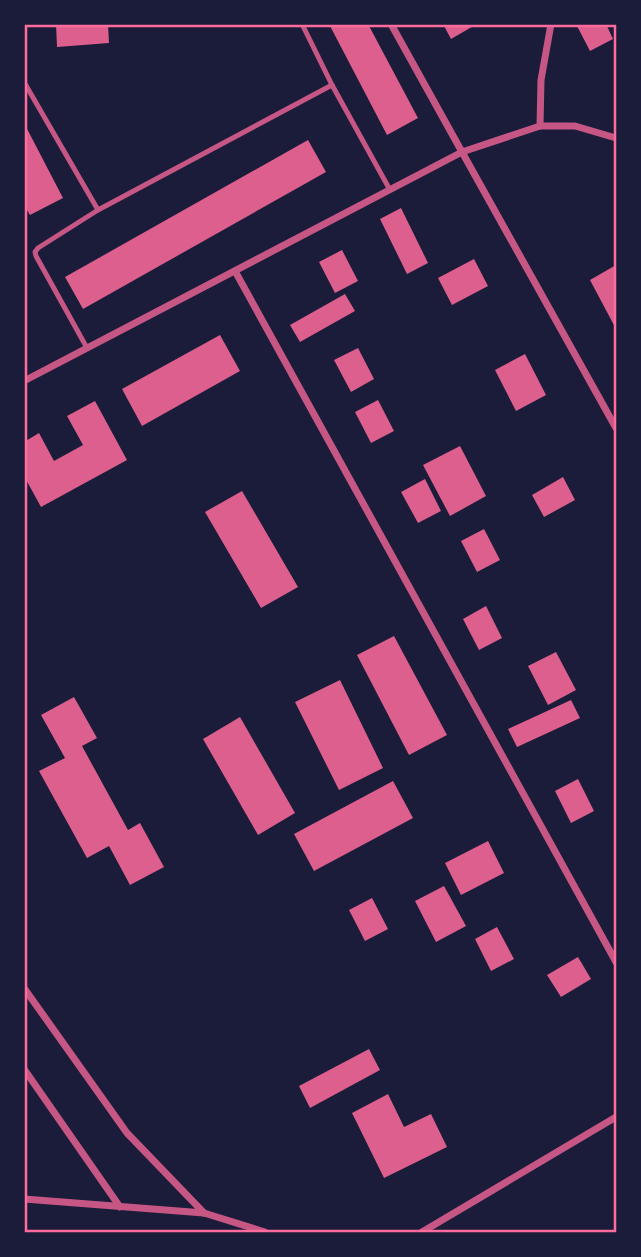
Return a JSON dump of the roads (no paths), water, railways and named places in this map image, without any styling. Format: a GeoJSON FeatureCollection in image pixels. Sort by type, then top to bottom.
{"type":"FeatureCollection","features":[{"type":"Feature","properties":{"kind":"street"},"geometry":{"type":"LineString","coordinates":[[391,24],[617,428]]}},
{"type":"Feature","properties":{"kind":"street"},"geometry":{"type":"LineString","coordinates":[[540,125],[541,80],[551,24]]}},
{"type":"Feature","properties":{"kind":"street"},"geometry":{"type":"LineString","coordinates":[[24,381],[462,152],[540,125],[575,126],[617,138]]}},
{"type":"Feature","properties":{"kind":"street"},"geometry":{"type":"LineString","coordinates":[[235,271],[617,962]]}},
{"type":"Feature","properties":{"kind":"street"},"geometry":{"type":"LineString","coordinates":[[24,988],[127,1133],[204,1213]]}},
{"type":"Feature","properties":{"kind":"street"},"geometry":{"type":"LineString","coordinates":[[24,1069],[120,1207]]}},
{"type":"Feature","properties":{"kind":"street"},"geometry":{"type":"LineString","coordinates":[[422,1233],[617,1117]]}},
{"type":"Feature","properties":{"kind":"street"},"geometry":{"type":"LineString","coordinates":[[24,1199],[204,1213],[265,1233]]}},
{"type":"Feature","properties":{"kind":"lane"},"geometry":{"type":"LineString","coordinates":[[302,24],[390,190]]}},
{"type":"Feature","properties":{"kind":"lane"},"geometry":{"type":"LineString","coordinates":[[24,82],[98,211]]}},
{"type":"Feature","properties":{"kind":"lane"},"geometry":{"type":"LineString","coordinates":[[87,348],[35,252],[98,211],[332,85]]}}]}
